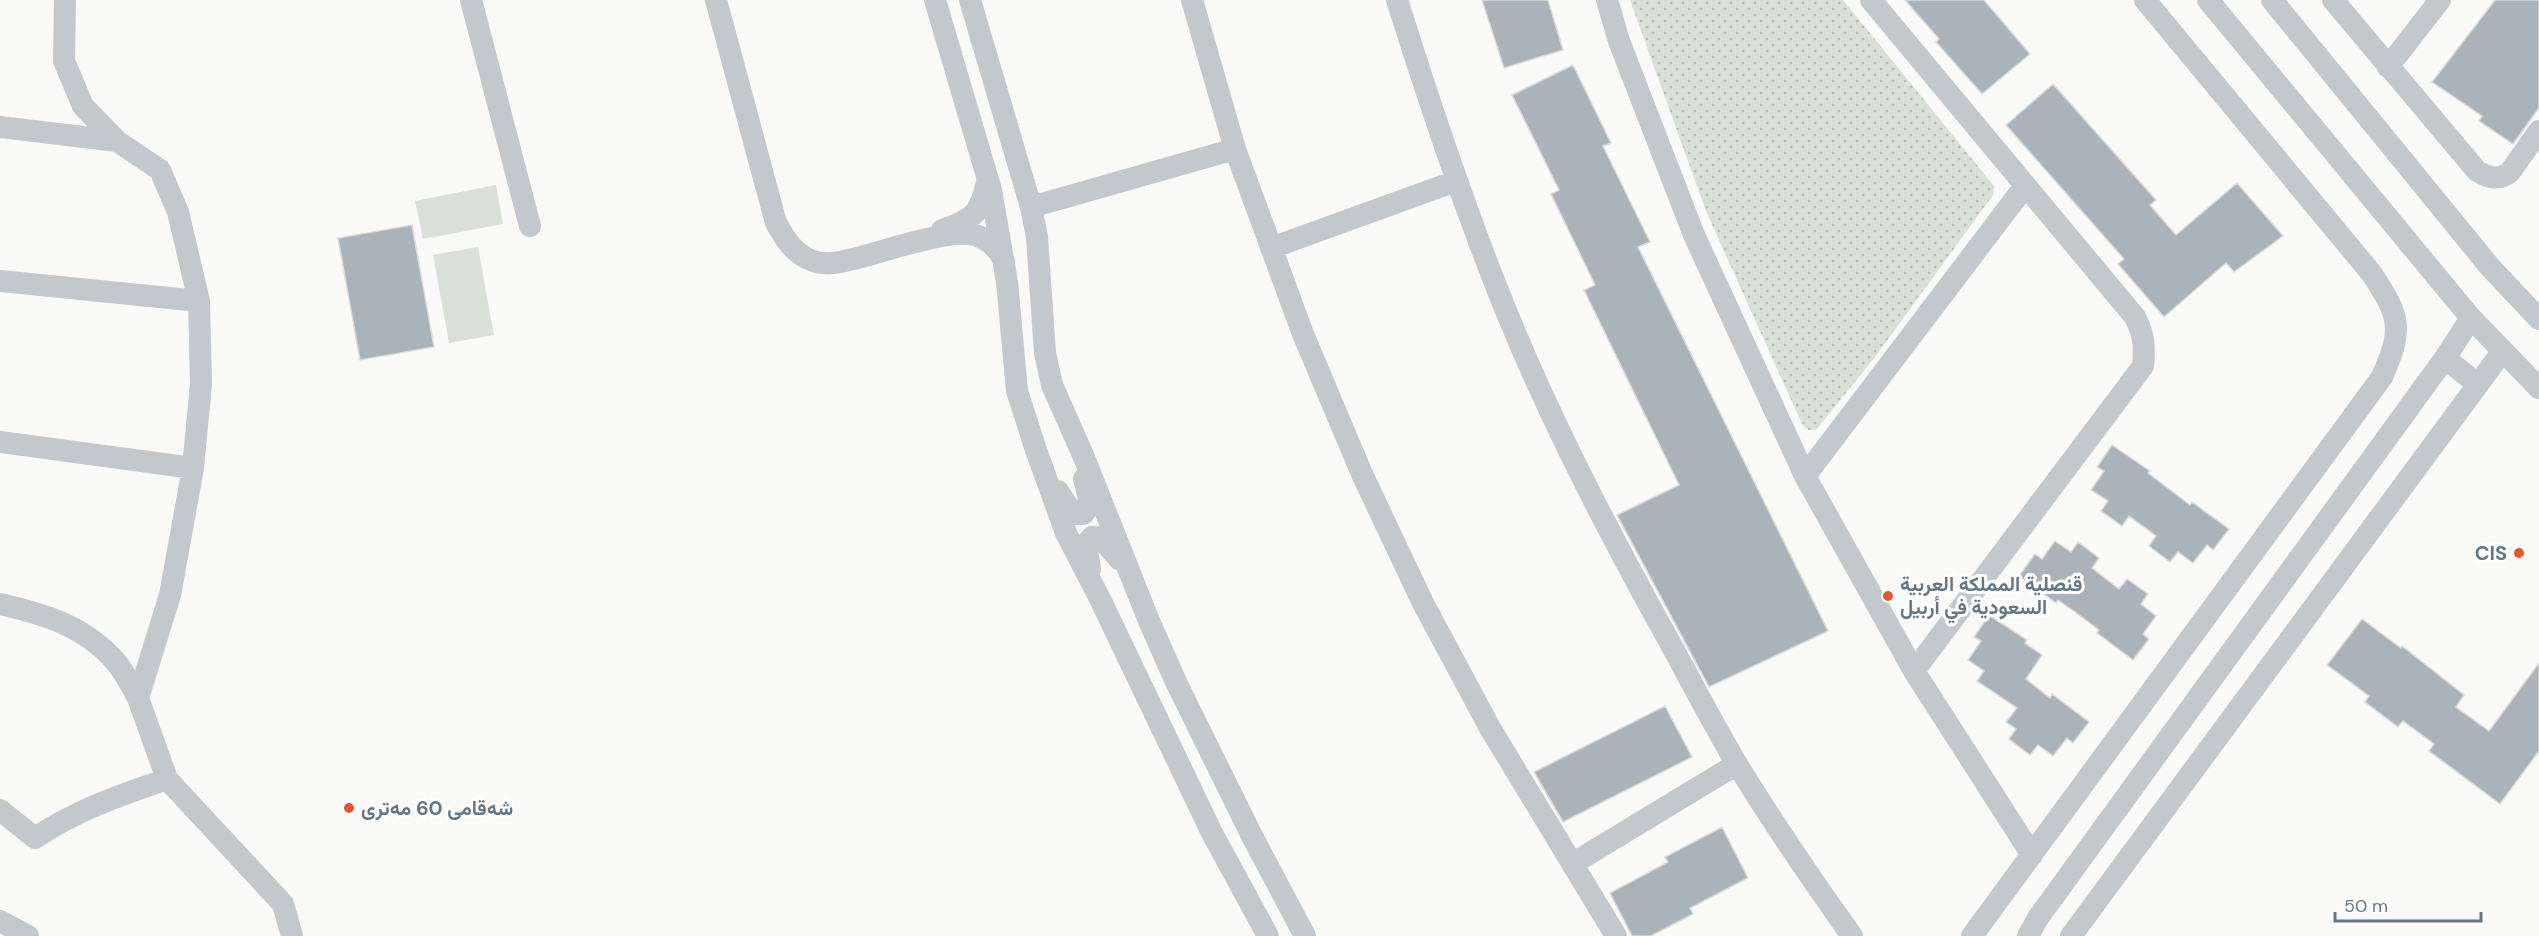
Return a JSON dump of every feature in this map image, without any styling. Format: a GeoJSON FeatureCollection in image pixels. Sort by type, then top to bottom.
{"type":"FeatureCollection","features":[{"type":"Feature","properties":{"kind":"street"},"geometry":{"type":"LineString","coordinates":[[65,0],[64,61],[83,106],[117,141],[159,170],[178,212],[199,301],[201,384],[193,468],[170,595],[138,698]]}},
{"type":"Feature","properties":{"kind":"street"},"geometry":{"type":"LineString","coordinates":[[471,0],[530,226]]}},
{"type":"Feature","properties":{"kind":"street"},"geometry":{"type":"LineString","coordinates":[[716,0],[776,223],[797,253],[814,262],[828,264],[902,246],[959,234],[970,234],[993,246],[1004,261]]}},
{"type":"Feature","properties":{"kind":"street"},"geometry":{"type":"LineString","coordinates":[[935,0],[987,178],[1004,261],[1017,391],[1036,450],[1066,533],[1095,588],[1212,833],[1268,936]]}},
{"type":"Feature","properties":{"kind":"street"},"geometry":{"type":"LineString","coordinates":[[970,0],[1031,207],[1037,237],[1045,352],[1052,386],[1149,621],[1194,719],[1305,936]]}},
{"type":"Feature","properties":{"kind":"street"},"geometry":{"type":"LineString","coordinates":[[1192,0],[1235,149],[1303,334],[1362,474],[1423,603],[1490,728],[1616,936]]}},
{"type":"Feature","properties":{"kind":"street"},"geometry":{"type":"LineString","coordinates":[[1397,0],[1456,181],[1533,376],[1579,472],[1634,578],[1737,764],[1801,865],[1852,936]]}},
{"type":"Feature","properties":{"kind":"street"},"geometry":{"type":"LineString","coordinates":[[1607,0],[1619,41],[1694,235],[1804,476],[1914,671],[2032,855]]}},
{"type":"Feature","properties":{"kind":"street"},"geometry":{"type":"LineString","coordinates":[[1871,0],[2135,317],[2143,333],[2145,349],[2143,366],[1914,671]]}},
{"type":"Feature","properties":{"kind":"street"},"geometry":{"type":"LineString","coordinates":[[1972,936],[2382,378],[2396,339],[2397,325],[2394,311],[2372,274],[2145,0]]}},
{"type":"Feature","properties":{"kind":"street"},"geometry":{"type":"LineString","coordinates":[[2208,0],[2470,318],[2539,388]]}},
{"type":"Feature","properties":{"kind":"street"},"geometry":{"type":"LineString","coordinates":[[2271,0],[2490,267],[2539,319]]}},
{"type":"Feature","properties":{"kind":"street"},"geometry":{"type":"LineString","coordinates":[[2333,0],[2477,171],[2486,176],[2504,177],[2539,131]]}},
{"type":"Feature","properties":{"kind":"street"},"geometry":{"type":"LineString","coordinates":[[2388,67],[2440,0]]}},
{"type":"Feature","properties":{"kind":"street"},"geometry":{"type":"LineString","coordinates":[[0,127],[117,141]]}},
{"type":"Feature","properties":{"kind":"street"},"geometry":{"type":"LineString","coordinates":[[1031,207],[1235,149]]}},
{"type":"Feature","properties":{"kind":"street"},"geometry":{"type":"LineString","coordinates":[[902,246],[971,219],[983,201],[987,178]]}},
{"type":"Feature","properties":{"kind":"street"},"geometry":{"type":"LineString","coordinates":[[1272,248],[1456,181]]}},
{"type":"Feature","properties":{"kind":"street"},"geometry":{"type":"LineString","coordinates":[[1804,476],[2025,186]]}},
{"type":"Feature","properties":{"kind":"street"},"geometry":{"type":"LineString","coordinates":[[0,281],[199,301]]}},
{"type":"Feature","properties":{"kind":"street"},"geometry":{"type":"LineString","coordinates":[[2028,936],[2052,899],[2445,358],[2470,318]]}},
{"type":"Feature","properties":{"kind":"street"},"geometry":{"type":"LineString","coordinates":[[2071,936],[2502,352]]}},
{"type":"Feature","properties":{"kind":"street"},"geometry":{"type":"LineString","coordinates":[[2445,358],[2477,384]]}},
{"type":"Feature","properties":{"kind":"street"},"geometry":{"type":"LineString","coordinates":[[1036,450],[1070,510],[1073,514],[1083,514],[1089,501],[1072,432]]}},
{"type":"Feature","properties":{"kind":"street"},"geometry":{"type":"LineString","coordinates":[[0,442],[193,468]]}},
{"type":"Feature","properties":{"kind":"street"},"geometry":{"type":"LineString","coordinates":[[1095,588],[1086,551],[1086,544],[1092,537],[1101,538],[1131,578]]}},
{"type":"Feature","properties":{"kind":"street"},"geometry":{"type":"LineString","coordinates":[[0,604],[46,615],[76,628],[98,644],[117,663],[138,698],[167,779],[283,904],[292,936]]}},
{"type":"Feature","properties":{"kind":"street"},"geometry":{"type":"LineString","coordinates":[[1572,864],[1737,764]]}},
{"type":"Feature","properties":{"kind":"street"},"geometry":{"type":"LineString","coordinates":[[0,811],[35,838],[65,818],[96,803],[167,779]]}},
{"type":"Feature","properties":{"kind":"street"},"geometry":{"type":"LineString","coordinates":[[0,921],[28,936]]}},
{"type":"Feature","properties":{"kind":"shaded area"},"geometry":{"type":"Polygon","coordinates":[[[1630,0],[1843,0],[1994,186],[1993,195],[1875,357],[1816,430],[1808,430],[1802,424],[1706,211],[1630,0]]]}},
{"type":"Feature","properties":{"kind":"shaded area"},"geometry":{"type":"Polygon","coordinates":[[[496,185],[503,224],[423,239],[415,201],[496,185]]]}},
{"type":"Feature","properties":{"kind":"shaded area"},"geometry":{"type":"Polygon","coordinates":[[[478,247],[494,335],[449,343],[433,255],[478,247]]]}},
{"type":"Feature","properties":{"kind":"building"},"geometry":{"type":"Polygon","coordinates":[[[1482,0],[1548,0],[1563,50],[1504,68],[1482,0]]]}},
{"type":"Feature","properties":{"kind":"building"},"geometry":{"type":"Polygon","coordinates":[[[1905,0],[1984,0],[2030,54],[1982,94],[1936,42],[1939,39],[1905,0]]]}},
{"type":"Feature","properties":{"kind":"building"},"geometry":{"type":"Polygon","coordinates":[[[2495,0],[2539,0],[2539,108],[2513,144],[2479,121],[2482,116],[2432,82],[2495,0]]]}},
{"type":"Feature","properties":{"kind":"building"},"geometry":{"type":"Polygon","coordinates":[[[1573,65],[1611,143],[1603,146],[1650,242],[1638,247],[1828,631],[1709,687],[1617,515],[1679,485],[1584,290],[1595,285],[1551,194],[1559,190],[1512,95],[1573,65]]]}},
{"type":"Feature","properties":{"kind":"building"},"geometry":{"type":"Polygon","coordinates":[[[2053,84],[2156,200],[2150,205],[2176,235],[2237,183],[2283,236],[2234,272],[2226,263],[2164,317],[2118,264],[2124,259],[2006,125],[2053,84]]]}},
{"type":"Feature","properties":{"kind":"building"},"geometry":{"type":"Polygon","coordinates":[[[412,225],[434,347],[360,360],[338,238],[412,225]]]}},
{"type":"Feature","properties":{"kind":"building"},"geometry":{"type":"Polygon","coordinates":[[[2112,445],[2150,471],[2148,473],[2190,505],[2192,502],[2229,529],[2213,550],[2207,545],[2193,563],[2178,552],[2170,562],[2149,546],[2156,536],[2129,516],[2122,526],[2101,511],[2108,501],[2091,490],[2104,471],[2097,467],[2112,445]]]}},
{"type":"Feature","properties":{"kind":"building"},"geometry":{"type":"Polygon","coordinates":[[[2055,541],[2071,552],[2078,542],[2099,558],[2092,568],[2119,589],[2127,579],[2148,594],[2141,604],[2156,616],[2143,634],[2149,639],[2133,660],[2097,633],[2099,630],[2075,612],[2058,600],[2056,603],[2019,576],[2035,554],[2042,559],[2055,541]]]}},
{"type":"Feature","properties":{"kind":"building"},"geometry":{"type":"Polygon","coordinates":[[[1989,615],[2027,640],[2025,643],[2042,655],[2026,679],[2050,698],[2052,694],[2089,722],[2073,743],[2067,738],[2053,756],[2038,745],[2030,755],[2009,739],[2016,729],[2006,722],[2017,708],[1977,681],[1984,671],[1968,660],[1981,641],[1974,637],[1989,615]]]}},
{"type":"Feature","properties":{"kind":"building"},"geometry":{"type":"Polygon","coordinates":[[[2362,619],[2401,648],[2402,646],[2464,695],[2456,707],[2489,731],[2539,663],[2539,751],[2500,804],[2429,751],[2434,744],[2403,721],[2398,727],[2365,702],[2369,696],[2327,665],[2362,619]]]}},
{"type":"Feature","properties":{"kind":"building"},"geometry":{"type":"Polygon","coordinates":[[[1665,706],[1692,757],[1563,822],[1534,772],[1665,706]]]}},
{"type":"Feature","properties":{"kind":"building"},"geometry":{"type":"Polygon","coordinates":[[[1722,827],[1748,878],[1690,908],[1693,914],[1651,936],[1632,936],[1610,893],[1668,862],[1665,857],[1722,827]]]}},
{"type":"Feature","properties":{"kind":"place","name":"CIS"},"geometry":{"type":"Point","coordinates":[2519,553]}},
{"type":"Feature","properties":{"kind":"place","name":"قنصلية المملكة العربية السعودية في أربيل"},"geometry":{"type":"Point","coordinates":[1888,596]}},
{"type":"Feature","properties":{"kind":"place","name":"شەقامی 60 مەتری"},"geometry":{"type":"Point","coordinates":[349,808]}}]}
